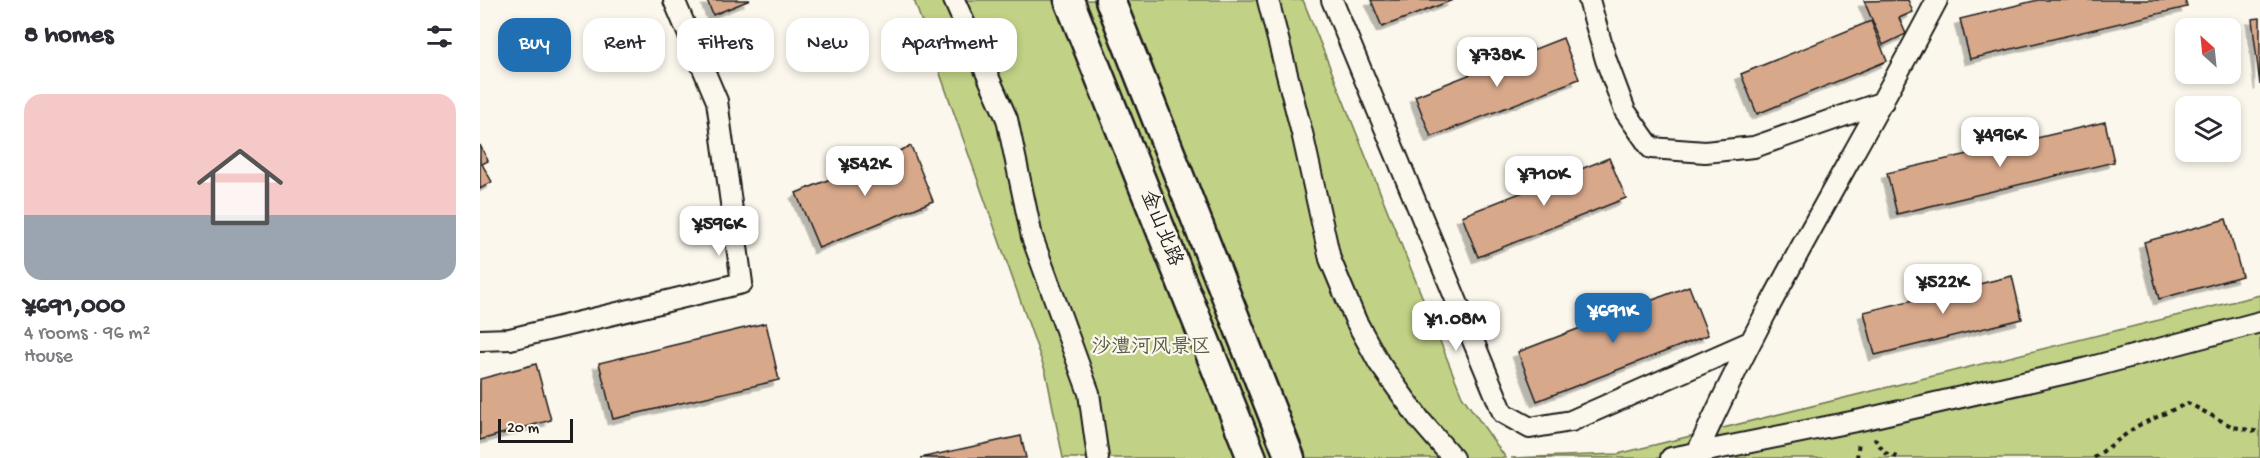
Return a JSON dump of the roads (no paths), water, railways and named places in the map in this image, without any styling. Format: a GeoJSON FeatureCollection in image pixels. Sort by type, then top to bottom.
{"type":"FeatureCollection","features":[{"type":"Feature","properties":{"kind":"main road","name":"金山北路"},"geometry":{"type":"LineString","coordinates":[[1069,0],[1252,458]]}},
{"type":"Feature","properties":{"kind":"main road","name":"金山北路"},"geometry":{"type":"LineString","coordinates":[[1110,0],[1290,458]]}},
{"type":"Feature","properties":{"kind":"street"},"geometry":{"type":"LineString","coordinates":[[480,340],[510,339],[742,283],[717,101],[674,0]]}},
{"type":"Feature","properties":{"kind":"street"},"geometry":{"type":"LineString","coordinates":[[954,0],[1006,119],[1032,237],[1089,393],[1098,458]]}},
{"type":"Feature","properties":{"kind":"street"},"geometry":{"type":"LineString","coordinates":[[1268,0],[1298,115],[1330,259],[1356,321],[1379,363],[1420,420],[1453,458]]}},
{"type":"Feature","properties":{"kind":"street"},"geometry":{"type":"LineString","coordinates":[[1332,0],[1503,413],[1530,428],[1571,421],[1750,342]]}},
{"type":"Feature","properties":{"kind":"street"},"geometry":{"type":"LineString","coordinates":[[1589,0],[1606,60],[1625,111],[1651,148],[1705,152],[1755,147],[1883,102]]}},
{"type":"Feature","properties":{"kind":"street"},"geometry":{"type":"LineString","coordinates":[[1697,453],[1750,342],[1937,0]]}},
{"type":"Feature","properties":{"kind":"street"},"geometry":{"type":"LineString","coordinates":[[1671,458],[1872,417],[2084,369],[2260,322]]}},
{"type":"Feature","properties":{"kind":"park label","name":"沙澧河风景区"},"geometry":{"type":"Point","coordinates":[1151,348]}}]}
